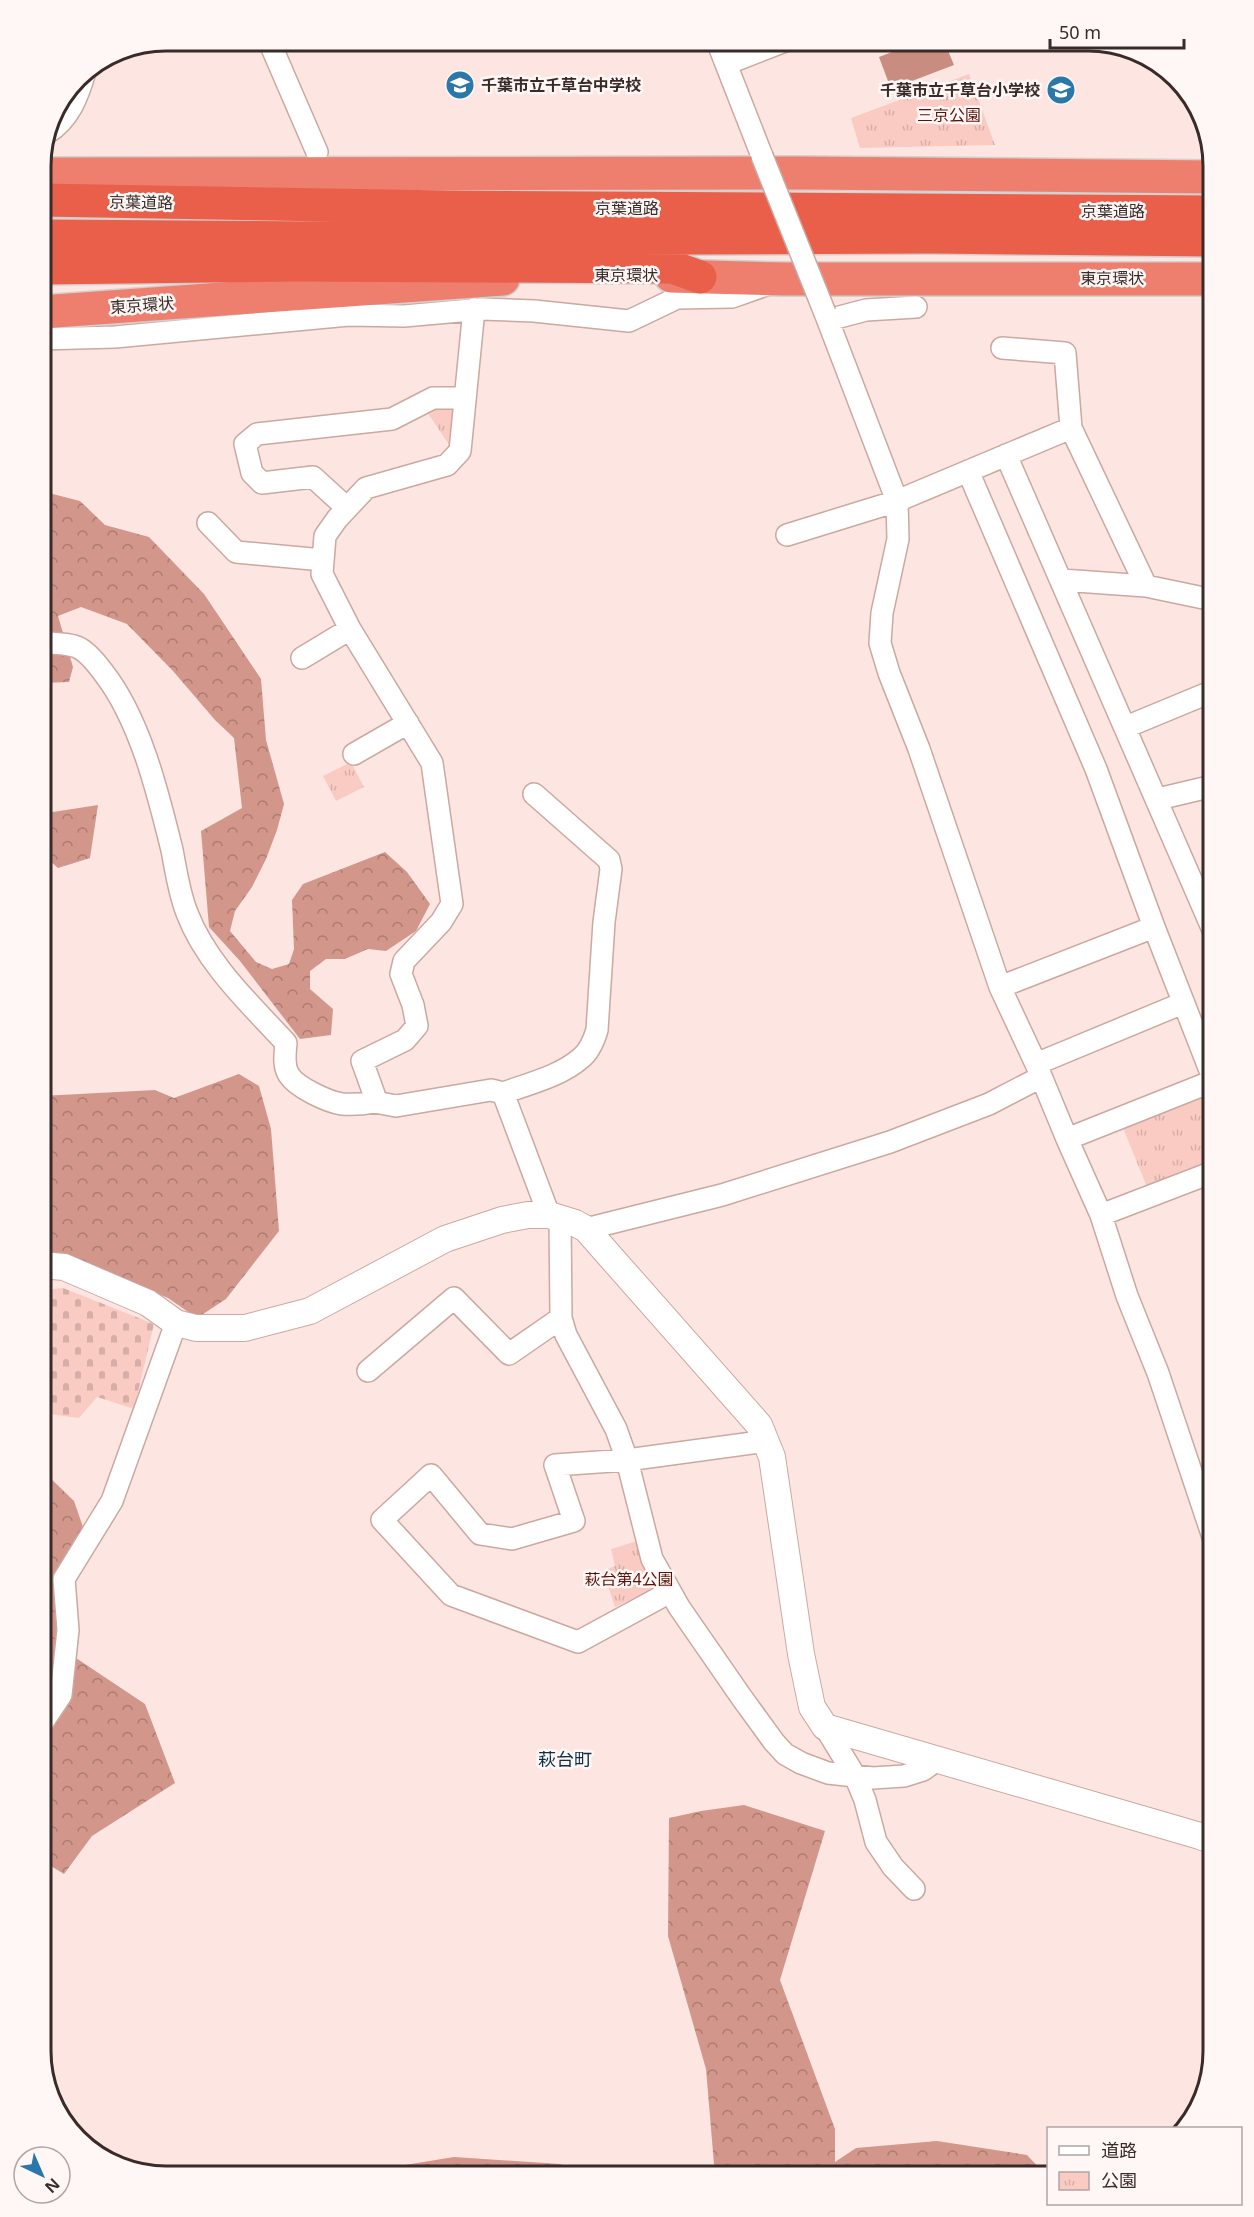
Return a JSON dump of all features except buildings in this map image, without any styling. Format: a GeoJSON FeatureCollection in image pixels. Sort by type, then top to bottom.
{"type":"FeatureCollection","features":[{"type":"Feature","properties":{"kind":"highway"},"geometry":{"type":"LineString","coordinates":[[51,174],[804,173],[1203,177]]}},
{"type":"Feature","properties":{"kind":"highway","name":"京葉道路"},"geometry":{"type":"LineString","coordinates":[[51,200],[448,207],[1203,212]]}},
{"type":"Feature","properties":{"kind":"highway","name":"京葉道路"},"geometry":{"type":"LineString","coordinates":[[51,237],[438,239],[932,237],[1203,240]]}},
{"type":"Feature","properties":{"kind":"highway"},"geometry":{"type":"LineString","coordinates":[[51,268],[298,265],[672,267],[700,277]]}},
{"type":"Feature","properties":{"kind":"highway","name":"東京環状"},"geometry":{"type":"LineString","coordinates":[[51,311],[537,276],[621,274],[784,279],[1203,279]]}},
{"type":"Feature","properties":{"kind":"street"},"geometry":{"type":"LineString","coordinates":[[273,51],[317,152]]}},
{"type":"Feature","properties":{"kind":"street"},"geometry":{"type":"LineString","coordinates":[[721,51],[827,316],[897,501],[898,539],[882,613],[880,644],[889,673],[942,816],[1000,987],[1101,1215],[1127,1296],[1158,1373],[1203,1505]]}},
{"type":"Feature","properties":{"kind":"street"},"geometry":{"type":"LineString","coordinates":[[726,64],[759,51]]}},
{"type":"Feature","properties":{"kind":"street"},"geometry":{"type":"LineString","coordinates":[[59,124],[68,115],[79,92]]}},
{"type":"Feature","properties":{"kind":"street"},"geometry":{"type":"LineString","coordinates":[[51,339],[114,337],[349,315],[404,316],[474,309],[534,311],[629,321],[677,298],[732,297],[784,279]]}},
{"type":"Feature","properties":{"kind":"street"},"geometry":{"type":"LineString","coordinates":[[827,316],[866,310],[916,307]]}},
{"type":"Feature","properties":{"kind":"street"},"geometry":{"type":"LineString","coordinates":[[375,1102],[362,1061],[405,1040],[417,1026],[413,1005],[401,974],[404,961],[441,922],[452,904],[432,763],[350,629],[322,574],[325,536],[366,488],[447,465],[460,451],[474,309]]}},
{"type":"Feature","properties":{"kind":"street"},"geometry":{"type":"LineString","coordinates":[[1002,348],[1065,353],[1071,428],[1146,586]]}},
{"type":"Feature","properties":{"kind":"street"},"geometry":{"type":"LineString","coordinates":[[347,508],[313,477],[262,483],[252,473],[245,444],[257,434],[392,419],[433,398],[465,398]]}},
{"type":"Feature","properties":{"kind":"street"},"geometry":{"type":"LineString","coordinates":[[787,535],[897,501],[1071,428]]}},
{"type":"Feature","properties":{"kind":"street"},"geometry":{"type":"LineString","coordinates":[[1006,455],[1203,904]]}},
{"type":"Feature","properties":{"kind":"street"},"geometry":{"type":"LineString","coordinates":[[968,471],[1096,769],[1203,1052]]}},
{"type":"Feature","properties":{"kind":"street"},"geometry":{"type":"LineString","coordinates":[[208,523],[236,552],[323,560]]}},
{"type":"Feature","properties":{"kind":"street"},"geometry":{"type":"LineString","coordinates":[[1062,580],[1146,586],[1203,598]]}},
{"type":"Feature","properties":{"kind":"street"},"geometry":{"type":"LineString","coordinates":[[302,657],[350,629]]}},
{"type":"Feature","properties":{"kind":"street"},"geometry":{"type":"LineString","coordinates":[[51,643],[79,648],[96,663],[112,683],[139,737],[168,834],[186,911],[200,942],[286,1043],[284,1057],[288,1073],[296,1084],[339,1104],[361,1105],[375,1102],[396,1106],[491,1090],[503,1093],[549,1076],[578,1061],[593,1044],[597,1029],[604,922],[611,869],[609,860],[534,794]]}},
{"type":"Feature","properties":{"kind":"street"},"geometry":{"type":"LineString","coordinates":[[1126,727],[1203,696]]}},
{"type":"Feature","properties":{"kind":"street"},"geometry":{"type":"LineString","coordinates":[[354,754],[408,723]]}},
{"type":"Feature","properties":{"kind":"street"},"geometry":{"type":"LineString","coordinates":[[1158,799],[1203,789]]}},
{"type":"Feature","properties":{"kind":"street"},"geometry":{"type":"LineString","coordinates":[[1000,987],[1154,927]]}},
{"type":"Feature","properties":{"kind":"street"},"geometry":{"type":"LineString","coordinates":[[586,1229],[722,1195],[890,1142],[989,1104],[1038,1070],[1183,1003]]}},
{"type":"Feature","properties":{"kind":"street"},"geometry":{"type":"LineString","coordinates":[[1067,1139],[1203,1083]]}},
{"type":"Feature","properties":{"kind":"street"},"geometry":{"type":"LineString","coordinates":[[503,1093],[554,1216],[561,1318],[566,1335],[616,1429],[627,1460],[652,1559],[679,1607],[742,1698],[785,1754],[828,1773],[873,1778],[904,1776],[923,1770],[937,1760]]}},
{"type":"Feature","properties":{"kind":"street"},"geometry":{"type":"LineString","coordinates":[[1101,1215],[1203,1176]]}},
{"type":"Feature","properties":{"kind":"street"},"geometry":{"type":"LineString","coordinates":[[51,1266],[64,1267],[148,1303],[177,1323],[196,1328],[245,1328],[310,1311],[445,1239],[502,1220],[528,1215],[554,1216],[586,1229],[759,1425],[767,1441],[772,1456],[801,1654],[812,1707],[855,1776],[865,1800],[876,1842],[893,1867],[914,1889]]}},
{"type":"Feature","properties":{"kind":"street"},"geometry":{"type":"LineString","coordinates":[[368,1371],[454,1298],[509,1354],[561,1318]]}},
{"type":"Feature","properties":{"kind":"street"},"geometry":{"type":"LineString","coordinates":[[51,1709],[61,1695],[68,1630],[64,1579],[112,1501],[177,1323]]}},
{"type":"Feature","properties":{"kind":"street"},"geometry":{"type":"LineString","coordinates":[[670,1592],[578,1642],[451,1595],[382,1520],[431,1475],[480,1534],[512,1539],[574,1521],[555,1465],[627,1460],[767,1441]]}},
{"type":"Feature","properties":{"kind":"street"},"geometry":{"type":"LineString","coordinates":[[825,1727],[1203,1837]]}},
{"type":"Feature","properties":{"kind":"green space","name":"三京公園"},"geometry":{"type":"Polygon","coordinates":[[[969,74],[995,145],[860,148],[851,118],[969,74]]]}},
{"type":"Feature","properties":{"kind":"green space"},"geometry":{"type":"Polygon","coordinates":[[[459,404],[454,452],[427,412],[444,405],[459,404]]]}},
{"type":"Feature","properties":{"kind":"green space"},"geometry":{"type":"Polygon","coordinates":[[[51,494],[80,501],[105,525],[149,537],[204,594],[261,679],[266,740],[284,804],[266,859],[252,887],[235,911],[230,931],[256,962],[272,969],[289,964],[294,949],[292,900],[303,884],[385,852],[407,872],[430,904],[416,931],[386,951],[368,949],[345,959],[326,959],[310,971],[310,989],[333,1009],[331,1035],[300,1039],[240,961],[209,927],[201,831],[242,808],[234,738],[127,624],[81,607],[58,616],[73,667],[69,682],[51,683],[51,494]]]}},
{"type":"Feature","properties":{"kind":"green space"},"geometry":{"type":"Polygon","coordinates":[[[351,762],[364,787],[336,801],[323,776],[351,762]]]}},
{"type":"Feature","properties":{"kind":"green space"},"geometry":{"type":"Polygon","coordinates":[[[98,805],[90,858],[58,868],[51,862],[51,811],[98,805]]]}},
{"type":"Feature","properties":{"kind":"green space"},"geometry":{"type":"Polygon","coordinates":[[[239,1074],[259,1086],[271,1129],[279,1231],[226,1299],[197,1318],[168,1298],[93,1267],[51,1265],[51,1095],[155,1090],[174,1098],[239,1074]]]}},
{"type":"Feature","properties":{"kind":"green space"},"geometry":{"type":"Polygon","coordinates":[[[1203,1090],[1203,1167],[1149,1192],[1121,1123],[1203,1090]]]}},
{"type":"Feature","properties":{"kind":"green space"},"geometry":{"type":"Polygon","coordinates":[[[63,1288],[154,1324],[134,1409],[97,1397],[79,1418],[51,1414],[51,1289],[63,1288]]]}},
{"type":"Feature","properties":{"kind":"green space"},"geometry":{"type":"Polygon","coordinates":[[[51,1479],[74,1501],[83,1527],[53,1579],[61,1648],[145,1704],[175,1783],[92,1836],[64,1874],[51,1866],[51,1479]]]}},
{"type":"Feature","properties":{"kind":"green space","name":"萩台第4公園"},"geometry":{"type":"Polygon","coordinates":[[[637,1541],[652,1581],[651,1590],[615,1607],[603,1571],[615,1566],[611,1549],[637,1541]]]}},
{"type":"Feature","properties":{"kind":"green space"},"geometry":{"type":"Polygon","coordinates":[[[744,1805],[825,1831],[780,1980],[835,2129],[835,2162],[856,2148],[937,2141],[1027,2155],[1037,2166],[714,2166],[706,2069],[668,1936],[669,1818],[744,1805]]]}},
{"type":"Feature","properties":{"kind":"green space"},"geometry":{"type":"Polygon","coordinates":[[[454,2157],[565,2166],[399,2166],[454,2157]]]}},
{"type":"Feature","properties":{"kind":"shaded area"},"geometry":{"type":"Polygon","coordinates":[[[895,51],[948,51],[954,65],[891,89],[879,57],[895,51]]]}},
{"type":"Feature","properties":{"kind":"place","name":"千葉市立千草台中学校"},"geometry":{"type":"Point","coordinates":[460,85]}},
{"type":"Feature","properties":{"kind":"place","name":"千葉市立千草台小学校"},"geometry":{"type":"Point","coordinates":[1061,90]}},
{"type":"Feature","properties":{"kind":"district","name":"萩台町"},"geometry":{"type":"Point","coordinates":[565,1759]}}]}
